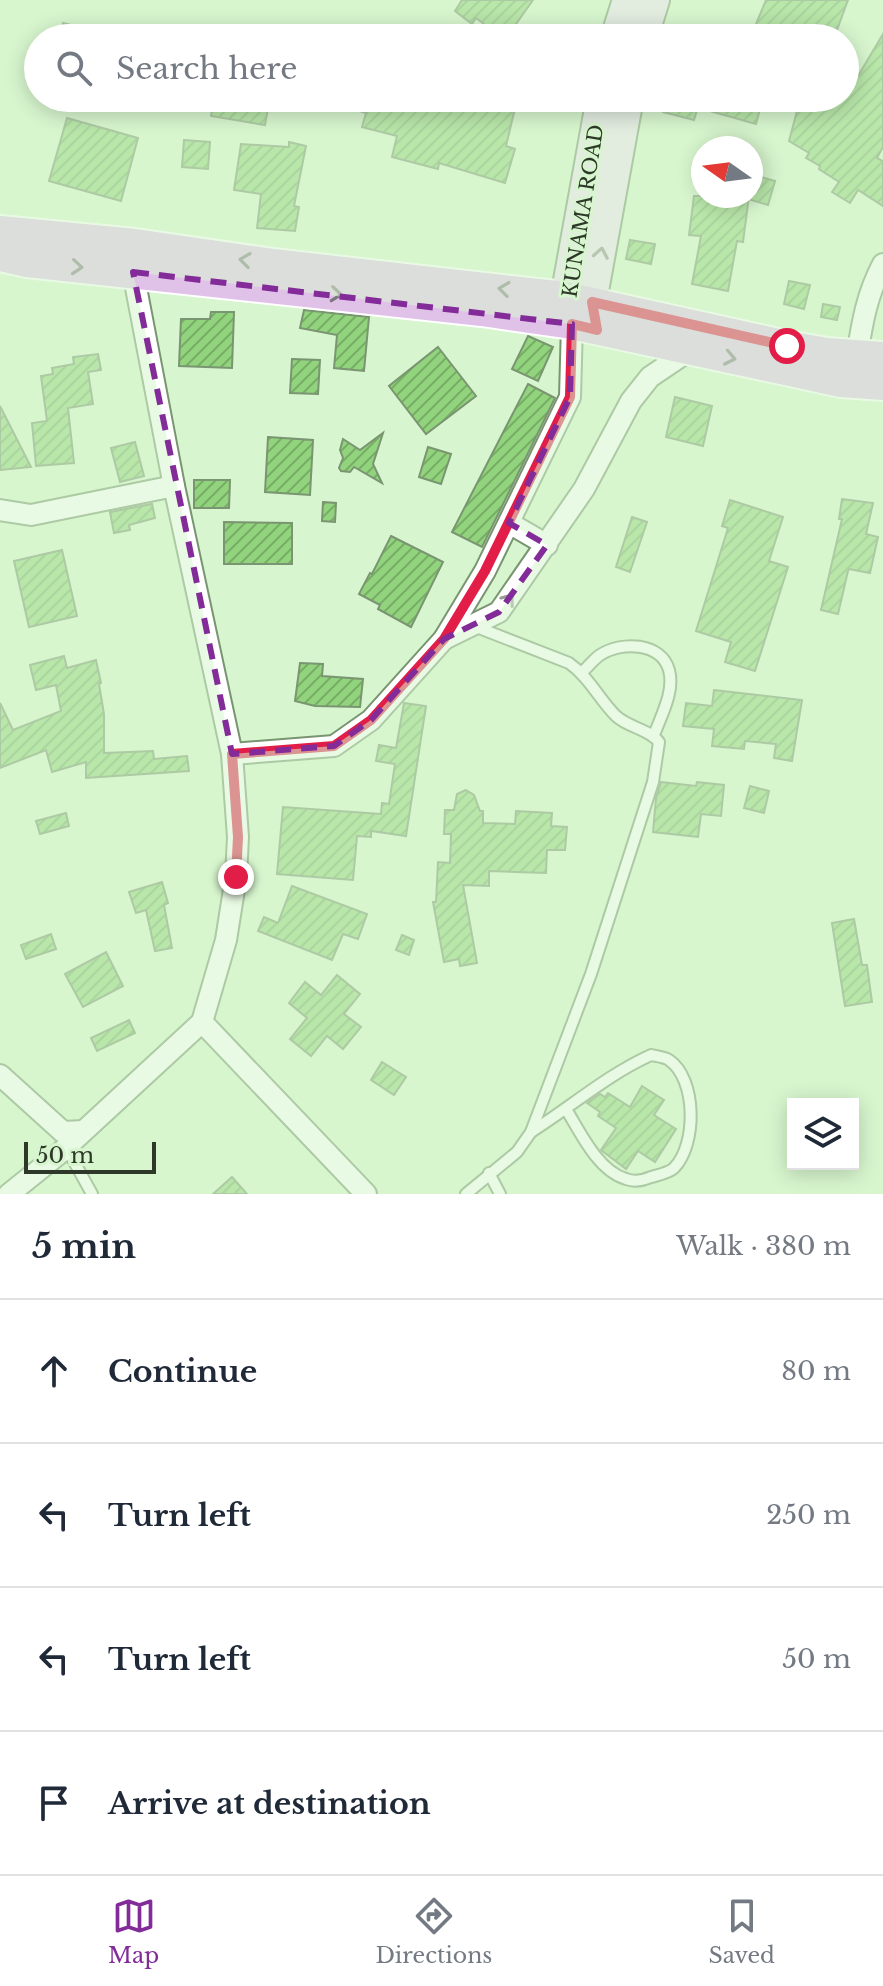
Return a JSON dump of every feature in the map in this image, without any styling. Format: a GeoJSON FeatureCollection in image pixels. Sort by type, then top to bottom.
{"type":"FeatureCollection","features":[{"type":"Feature","properties":{"kind":"main road"},"geometry":{"type":"LineString","coordinates":[[619,24],[627,0]]}},
{"type":"Feature","properties":{"kind":"main road"},"geometry":{"type":"LineString","coordinates":[[647,24],[655,0]]}},
{"type":"Feature","properties":{"kind":"main road","name":"KUNAMA ROAD"},"geometry":{"type":"LineString","coordinates":[[581,313],[600,112]]}},
{"type":"Feature","properties":{"kind":"main road","name":"KUNAMA ROAD"},"geometry":{"type":"LineString","coordinates":[[581,313],[626,112]]}},
{"type":"Feature","properties":{"kind":"main road"},"geometry":{"type":"LineString","coordinates":[[0,231],[134,258]]}},
{"type":"Feature","properties":{"kind":"main road"},"geometry":{"type":"LineString","coordinates":[[0,256],[27,262],[134,258],[273,264],[870,357]]}},
{"type":"Feature","properties":{"kind":"main road"},"geometry":{"type":"LineString","coordinates":[[581,313],[690,350],[841,382],[883,385]]}},
{"type":"Feature","properties":{"kind":"street"},"geometry":{"type":"LineString","coordinates":[[9,1194],[202,1022],[226,940],[236,877],[238,837],[232,754],[174,486],[134,258]]}},
{"type":"Feature","properties":{"kind":"street"},"geometry":{"type":"LineString","coordinates":[[870,357],[864,310],[871,286],[883,264]]}},
{"type":"Feature","properties":{"kind":"street"},"geometry":{"type":"LineString","coordinates":[[232,754],[334,746],[371,720],[444,639],[473,595],[570,397],[581,313]]}},
{"type":"Feature","properties":{"kind":"street"},"geometry":{"type":"LineString","coordinates":[[444,639],[499,612],[584,489],[631,401],[650,377],[690,350]]}},
{"type":"Feature","properties":{"kind":"street"},"geometry":{"type":"LineString","coordinates":[[0,510],[31,515],[174,486]]}},
{"type":"Feature","properties":{"kind":"street"},"geometry":{"type":"LineString","coordinates":[[509,523],[547,545]]}},
{"type":"Feature","properties":{"kind":"street"},"geometry":{"type":"LineString","coordinates":[[202,1022],[366,1194]]}},
{"type":"Feature","properties":{"kind":"street"},"geometry":{"type":"LineString","coordinates":[[0,1075],[68,1141]]}},
{"type":"Feature","properties":{"kind":"lane"},"geometry":{"type":"LineString","coordinates":[[466,1194],[517,1152],[531,1132],[591,974],[659,756],[659,742],[654,735],[618,718],[582,672],[569,663],[471,625]]}},
{"type":"Feature","properties":{"kind":"lane"},"geometry":{"type":"LineString","coordinates":[[582,672],[601,653],[624,647],[646,646],[662,657],[669,671],[669,694],[654,735]]}},
{"type":"Feature","properties":{"kind":"lane"},"geometry":{"type":"LineString","coordinates":[[531,1132],[602,1080],[651,1055],[669,1060],[684,1079],[691,1116],[690,1143],[673,1169],[643,1180],[626,1179],[608,1168],[593,1151],[566,1109]]}},
{"type":"Feature","properties":{"kind":"lane"},"geometry":{"type":"LineString","coordinates":[[68,1141],[92,1194]]}},
{"type":"Feature","properties":{"kind":"lane"},"geometry":{"type":"LineString","coordinates":[[489,1173],[500,1194]]}},
{"type":"Feature","properties":{"kind":"highlighted area"},"geometry":{"type":"Polygon","coordinates":[[[133,272],[572,324],[570,397],[509,523],[547,545],[499,612],[444,639],[371,720],[334,746],[232,754],[133,272]]]}},
{"type":"Feature","properties":{"kind":"building"},"geometry":{"type":"Polygon","coordinates":[[[462,0],[533,0],[516,24],[484,24],[476,18],[472,24],[455,11],[462,0]]]}},
{"type":"Feature","properties":{"kind":"building"},"geometry":{"type":"Polygon","coordinates":[[[766,0],[848,0],[839,24],[756,24],[766,0]]]}},
{"type":"Feature","properties":{"kind":"building"},"geometry":{"type":"Polygon","coordinates":[[[883,34],[883,147],[877,158],[883,161],[883,206],[858,190],[850,203],[832,192],[839,182],[806,158],[809,153],[789,141],[797,112],[859,112],[859,74],[883,34]]]}},
{"type":"Feature","properties":{"kind":"building"},"geometry":{"type":"Polygon","coordinates":[[[212,112],[267,112],[265,125],[211,116],[212,112]]]}},
{"type":"Feature","properties":{"kind":"building"},"geometry":{"type":"Polygon","coordinates":[[[363,112],[514,112],[506,146],[515,149],[505,183],[439,163],[438,169],[392,157],[397,136],[362,127],[366,113],[363,112]]]}},
{"type":"Feature","properties":{"kind":"building"},"geometry":{"type":"Polygon","coordinates":[[[663,112],[696,112],[694,120],[663,112]]]}},
{"type":"Feature","properties":{"kind":"building"},"geometry":{"type":"Polygon","coordinates":[[[714,112],[759,112],[756,124],[714,112]]]}},
{"type":"Feature","properties":{"kind":"building"},"geometry":{"type":"Polygon","coordinates":[[[67,118],[138,138],[121,201],[49,181],[67,118]]]}},
{"type":"Feature","properties":{"kind":"building"},"geometry":{"type":"Polygon","coordinates":[[[184,140],[210,142],[208,169],[182,167],[184,140]]]}},
{"type":"Feature","properties":{"kind":"building"},"geometry":{"type":"Polygon","coordinates":[[[289,142],[306,146],[294,206],[299,207],[295,231],[257,228],[261,194],[234,190],[241,144],[289,147],[289,142]]]}},
{"type":"Feature","properties":{"kind":"building"},"geometry":{"type":"Polygon","coordinates":[[[763,178],[775,181],[768,205],[763,204],[763,178]]]}},
{"type":"Feature","properties":{"kind":"building"},"geometry":{"type":"Polygon","coordinates":[[[692,208],[747,208],[743,242],[737,241],[728,291],[692,284],[701,236],[689,235],[692,208]]]}},
{"type":"Feature","properties":{"kind":"building"},"geometry":{"type":"Polygon","coordinates":[[[630,240],[655,244],[651,264],[626,259],[630,240]]]}},
{"type":"Feature","properties":{"kind":"building"},"geometry":{"type":"Polygon","coordinates":[[[789,281],[810,285],[804,309],[784,304],[789,281]]]}},
{"type":"Feature","properties":{"kind":"building"},"geometry":{"type":"Polygon","coordinates":[[[823,304],[840,307],[837,320],[821,317],[823,304]]]}},
{"type":"Feature","properties":{"kind":"building"},"geometry":{"type":"Polygon","coordinates":[[[304,310],[369,317],[364,371],[334,368],[337,335],[300,328],[304,310]]]}},
{"type":"Feature","properties":{"kind":"building"},"geometry":{"type":"Polygon","coordinates":[[[211,312],[234,312],[232,368],[179,366],[181,319],[210,319],[211,312]]]}},
{"type":"Feature","properties":{"kind":"building"},"geometry":{"type":"Polygon","coordinates":[[[528,336],[553,347],[538,381],[512,369],[528,336]]]}},
{"type":"Feature","properties":{"kind":"building"},"geometry":{"type":"Polygon","coordinates":[[[438,347],[476,396],[426,434],[389,386],[438,347]]]}},
{"type":"Feature","properties":{"kind":"building"},"geometry":{"type":"Polygon","coordinates":[[[98,354],[101,370],[88,372],[93,404],[68,408],[74,463],[36,466],[32,423],[47,421],[41,376],[53,374],[52,368],[74,364],[73,357],[98,354]]]}},
{"type":"Feature","properties":{"kind":"building"},"geometry":{"type":"Polygon","coordinates":[[[292,359],[320,360],[318,394],[290,393],[292,359]]]}},
{"type":"Feature","properties":{"kind":"building"},"geometry":{"type":"Polygon","coordinates":[[[528,384],[555,398],[482,547],[452,532],[528,384]]]}},
{"type":"Feature","properties":{"kind":"building"},"geometry":{"type":"Polygon","coordinates":[[[675,397],[712,406],[703,446],[666,437],[675,397]]]}},
{"type":"Feature","properties":{"kind":"building"},"geometry":{"type":"Polygon","coordinates":[[[0,406],[31,467],[0,470],[0,406]]]}},
{"type":"Feature","properties":{"kind":"building"},"geometry":{"type":"Polygon","coordinates":[[[383,433],[373,464],[382,483],[354,467],[350,472],[341,471],[343,439],[360,450],[383,433]]]}},
{"type":"Feature","properties":{"kind":"building"},"geometry":{"type":"Polygon","coordinates":[[[268,437],[313,440],[310,495],[265,492],[268,437]]]}},
{"type":"Feature","properties":{"kind":"building"},"geometry":{"type":"Polygon","coordinates":[[[135,442],[144,476],[120,482],[111,448],[135,442]]]}},
{"type":"Feature","properties":{"kind":"building"},"geometry":{"type":"Polygon","coordinates":[[[428,447],[451,454],[441,484],[419,477],[428,447]]]}},
{"type":"Feature","properties":{"kind":"building"},"geometry":{"type":"Polygon","coordinates":[[[194,480],[230,480],[229,508],[194,508],[194,480]]]}},
{"type":"Feature","properties":{"kind":"building"},"geometry":{"type":"Polygon","coordinates":[[[842,499],[873,503],[866,534],[878,537],[870,573],[849,569],[838,614],[821,610],[842,519],[839,519],[842,499]]]}},
{"type":"Feature","properties":{"kind":"building"},"geometry":{"type":"Polygon","coordinates":[[[730,500],[783,517],[769,561],[788,567],[755,671],[725,662],[731,642],[696,631],[728,528],[722,526],[730,500]]]}},
{"type":"Feature","properties":{"kind":"building"},"geometry":{"type":"Polygon","coordinates":[[[323,502],[336,503],[335,522],[322,521],[323,502]]]}},
{"type":"Feature","properties":{"kind":"building"},"geometry":{"type":"Polygon","coordinates":[[[152,504],[155,518],[129,525],[130,530],[114,533],[110,512],[152,504]]]}},
{"type":"Feature","properties":{"kind":"building"},"geometry":{"type":"Polygon","coordinates":[[[632,517],[647,522],[630,572],[616,567],[632,517]]]}},
{"type":"Feature","properties":{"kind":"building"},"geometry":{"type":"Polygon","coordinates":[[[224,522],[292,523],[292,564],[224,564],[224,522]]]}},
{"type":"Feature","properties":{"kind":"building"},"geometry":{"type":"Polygon","coordinates":[[[391,536],[443,562],[411,627],[378,609],[380,605],[359,594],[391,536]]]}},
{"type":"Feature","properties":{"kind":"building"},"geometry":{"type":"Polygon","coordinates":[[[62,550],[77,616],[29,627],[14,561],[62,550]]]}},
{"type":"Feature","properties":{"kind":"building"},"geometry":{"type":"Polygon","coordinates":[[[64,656],[67,668],[96,660],[104,714],[104,753],[153,751],[154,759],[187,756],[189,771],[86,778],[86,762],[52,772],[46,750],[0,768],[0,703],[13,730],[61,711],[56,685],[36,690],[30,665],[64,656]]]}},
{"type":"Feature","properties":{"kind":"building"},"geometry":{"type":"Polygon","coordinates":[[[300,663],[323,664],[322,676],[363,679],[360,707],[315,706],[295,701],[300,663]]]}},
{"type":"Feature","properties":{"kind":"building"},"geometry":{"type":"Polygon","coordinates":[[[714,690],[802,700],[792,761],[774,758],[776,744],[745,741],[744,749],[712,746],[714,729],[683,726],[686,703],[712,706],[714,690]]]}},
{"type":"Feature","properties":{"kind":"building"},"geometry":{"type":"Polygon","coordinates":[[[404,703],[426,706],[406,836],[371,831],[371,837],[357,836],[353,880],[277,874],[283,807],[381,814],[382,803],[389,804],[395,764],[376,761],[379,745],[396,748],[404,703]]]}},
{"type":"Feature","properties":{"kind":"building"},"geometry":{"type":"Polygon","coordinates":[[[661,782],[724,785],[721,816],[701,814],[698,837],[653,832],[656,798],[661,782]]]}},
{"type":"Feature","properties":{"kind":"building"},"geometry":{"type":"Polygon","coordinates":[[[750,786],[769,791],[764,813],[744,808],[750,786]]]}},
{"type":"Feature","properties":{"kind":"building"},"geometry":{"type":"Polygon","coordinates":[[[466,790],[474,795],[480,811],[483,811],[483,823],[515,824],[516,811],[552,813],[551,826],[567,827],[565,850],[547,850],[546,873],[489,871],[489,886],[463,885],[477,963],[460,966],[459,959],[444,962],[433,902],[436,902],[438,862],[450,863],[451,834],[444,834],[445,810],[454,810],[457,794],[466,790]]]}},
{"type":"Feature","properties":{"kind":"building"},"geometry":{"type":"Polygon","coordinates":[[[66,813],[69,826],[40,834],[36,821],[66,813]]]}},
{"type":"Feature","properties":{"kind":"building"},"geometry":{"type":"Polygon","coordinates":[[[162,882],[168,903],[164,905],[172,948],[155,951],[146,910],[136,913],[129,892],[162,882]]]}},
{"type":"Feature","properties":{"kind":"building"},"geometry":{"type":"Polygon","coordinates":[[[292,886],[367,914],[358,939],[343,934],[332,960],[258,931],[264,917],[278,923],[292,886]]]}},
{"type":"Feature","properties":{"kind":"building"},"geometry":{"type":"Polygon","coordinates":[[[854,919],[862,965],[867,965],[872,1002],[845,1006],[832,923],[854,919]]]}},
{"type":"Feature","properties":{"kind":"building"},"geometry":{"type":"Polygon","coordinates":[[[51,934],[56,949],[26,959],[21,945],[51,934]]]}},
{"type":"Feature","properties":{"kind":"building"},"geometry":{"type":"Polygon","coordinates":[[[402,935],[414,940],[409,955],[396,950],[402,935]]]}},
{"type":"Feature","properties":{"kind":"building"},"geometry":{"type":"Polygon","coordinates":[[[106,952],[123,986],[83,1007],[65,974],[106,952]]]}},
{"type":"Feature","properties":{"kind":"building"},"geometry":{"type":"Polygon","coordinates":[[[337,975],[360,994],[344,1014],[361,1027],[343,1049],[327,1036],[311,1056],[290,1039],[307,1018],[289,1003],[305,982],[321,995],[337,975]]]}},
{"type":"Feature","properties":{"kind":"building"},"geometry":{"type":"Polygon","coordinates":[[[129,1020],[135,1033],[97,1051],[91,1038],[129,1020]]]}},
{"type":"Feature","properties":{"kind":"building"},"geometry":{"type":"Polygon","coordinates":[[[382,1062],[406,1077],[394,1095],[371,1080],[382,1062]]]}},
{"type":"Feature","properties":{"kind":"building"},"geometry":{"type":"Polygon","coordinates":[[[642,1086],[664,1100],[654,1115],[676,1129],[655,1162],[638,1151],[626,1169],[601,1150],[616,1128],[598,1116],[600,1112],[587,1103],[600,1094],[605,1097],[608,1093],[630,1107],[642,1086]]]}},
{"type":"Feature","properties":{"kind":"building"},"geometry":{"type":"Polygon","coordinates":[[[232,1177],[247,1194],[213,1194],[232,1177]]]}},
{"type":"Feature","properties":{"kind":"route"},"geometry":{"type":"LineString","coordinates":[[236,877],[238,837],[232,754],[334,746],[371,720],[444,639],[473,595],[570,397],[572,324],[597,330],[592,302],[787,346]]}}]}
